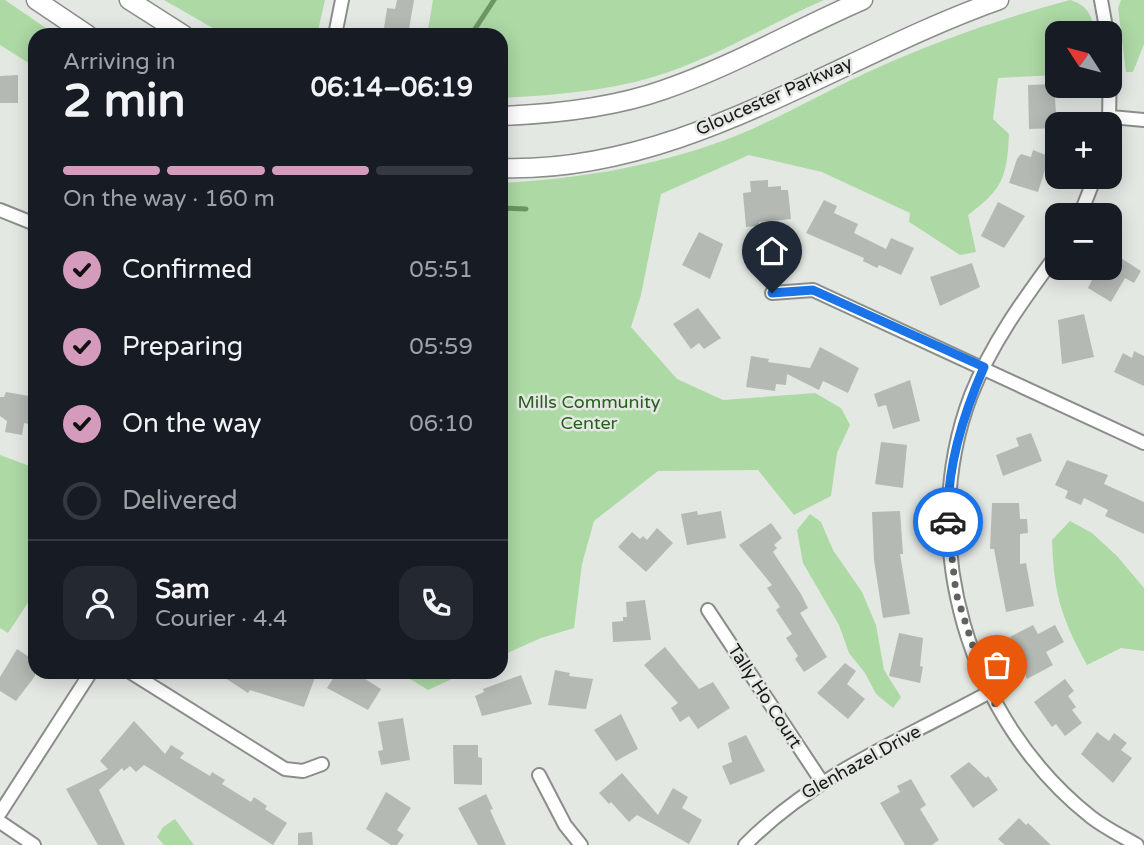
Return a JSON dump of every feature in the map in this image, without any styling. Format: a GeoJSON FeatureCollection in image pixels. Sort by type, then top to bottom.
{"type":"FeatureCollection","features":[{"type":"Feature","properties":{"kind":"main road"},"geometry":{"type":"LineString","coordinates":[[36,0],[78,28]]}},
{"type":"Feature","properties":{"kind":"main road"},"geometry":{"type":"LineString","coordinates":[[129,0],[173,28]]}},
{"type":"Feature","properties":{"kind":"main road"},"geometry":{"type":"LineString","coordinates":[[508,115],[588,108],[662,90],[733,62],[863,0]]}},
{"type":"Feature","properties":{"kind":"main road","name":"Gloucester Parkway"},"geometry":{"type":"LineString","coordinates":[[508,167],[603,159],[689,135],[739,116],[911,34],[999,0]]}},
{"type":"Feature","properties":{"kind":"street"},"geometry":{"type":"LineString","coordinates":[[336,28],[342,0]]}},
{"type":"Feature","properties":{"kind":"street"},"geometry":{"type":"LineString","coordinates":[[1101,0],[1105,21]]}},
{"type":"Feature","properties":{"kind":"street"},"geometry":{"type":"LineString","coordinates":[[1122,121],[1144,120]]}},
{"type":"Feature","properties":{"kind":"street"},"geometry":{"type":"LineString","coordinates":[[0,210],[28,221]]}},
{"type":"Feature","properties":{"kind":"street"},"geometry":{"type":"LineString","coordinates":[[1045,271],[1004,327],[984,367],[971,397],[954,455],[947,509],[956,593],[988,693],[1022,747],[1068,797],[1093,819],[1137,845]]}},
{"type":"Feature","properties":{"kind":"street"},"geometry":{"type":"LineString","coordinates":[[772,293],[813,290],[1144,443]]}},
{"type":"Feature","properties":{"kind":"street","name":"Tally Ho Court"},"geometry":{"type":"LineString","coordinates":[[708,610],[822,782]]}},
{"type":"Feature","properties":{"kind":"street"},"geometry":{"type":"LineString","coordinates":[[0,813],[86,679]]}},
{"type":"Feature","properties":{"kind":"street"},"geometry":{"type":"LineString","coordinates":[[141,679],[285,769],[303,771],[322,764]]}},
{"type":"Feature","properties":{"kind":"street","name":"Glenhazel Drive"},"geometry":{"type":"LineString","coordinates":[[745,845],[775,815],[822,782],[988,693]]}},
{"type":"Feature","properties":{"kind":"street"},"geometry":{"type":"LineString","coordinates":[[540,775],[565,824],[581,845]]}},
{"type":"Feature","properties":{"kind":"street"},"geometry":{"type":"LineString","coordinates":[[0,822],[34,845]]}},
{"type":"Feature","properties":{"kind":"green space"},"geometry":{"type":"Polygon","coordinates":[[[0,0],[5,0],[46,28],[28,28],[28,63],[0,45],[0,0]]]}},
{"type":"Feature","properties":{"kind":"green space"},"geometry":{"type":"Polygon","coordinates":[[[164,0],[325,0],[319,28],[213,28],[164,0]]]}},
{"type":"Feature","properties":{"kind":"green space"},"geometry":{"type":"Polygon","coordinates":[[[433,0],[824,0],[675,70],[634,82],[558,94],[508,98],[508,28],[428,28],[433,0]]]}},
{"type":"Feature","properties":{"kind":"green space","name":"Mills Community Center"},"geometry":{"type":"Polygon","coordinates":[[[1070,0],[1081,5],[1092,21],[1045,21],[1045,76],[998,78],[993,119],[1009,134],[1007,161],[996,189],[968,215],[976,252],[960,255],[909,222],[910,213],[822,172],[749,155],[661,194],[641,295],[631,327],[677,379],[723,400],[815,393],[841,408],[850,425],[837,453],[831,496],[794,515],[758,470],[658,471],[594,521],[582,564],[574,628],[541,638],[508,653],[508,182],[614,170],[698,149],[764,123],[925,48],[1070,0]]]}},
{"type":"Feature","properties":{"kind":"green space"},"geometry":{"type":"Polygon","coordinates":[[[1121,0],[1144,0],[1144,44],[1133,72],[1126,72],[1122,21],[1120,21],[1118,8],[1121,0]]]}},
{"type":"Feature","properties":{"kind":"green space"},"geometry":{"type":"Polygon","coordinates":[[[0,455],[28,465],[28,603],[8,633],[0,628],[0,455]]]}},
{"type":"Feature","properties":{"kind":"green space"},"geometry":{"type":"Polygon","coordinates":[[[810,514],[821,522],[833,550],[862,592],[876,625],[884,670],[901,697],[893,708],[876,694],[865,673],[849,653],[839,625],[803,563],[797,530],[810,514]]]}},
{"type":"Feature","properties":{"kind":"green space"},"geometry":{"type":"Polygon","coordinates":[[[1070,521],[1092,533],[1117,556],[1144,588],[1144,651],[1121,648],[1087,665],[1065,619],[1055,576],[1052,540],[1070,521]]]}},
{"type":"Feature","properties":{"kind":"green space"},"geometry":{"type":"Polygon","coordinates":[[[410,679],[452,679],[428,690],[410,679]]]}},
{"type":"Feature","properties":{"kind":"green space"},"geometry":{"type":"Polygon","coordinates":[[[175,819],[194,845],[164,845],[157,837],[163,827],[175,819]]]}},
{"type":"Feature","properties":{"kind":"building"},"geometry":{"type":"Polygon","coordinates":[[[397,0],[414,0],[409,28],[384,28],[387,8],[395,9],[397,0]]]}},
{"type":"Feature","properties":{"kind":"building"},"geometry":{"type":"Polygon","coordinates":[[[18,75],[18,103],[0,103],[0,76],[18,75]]]}},
{"type":"Feature","properties":{"kind":"building"},"geometry":{"type":"Polygon","coordinates":[[[1045,84],[1045,98],[1055,98],[1056,112],[1045,112],[1045,128],[1029,129],[1028,85],[1045,84]]]}},
{"type":"Feature","properties":{"kind":"building"},"geometry":{"type":"Polygon","coordinates":[[[1033,150],[1045,155],[1045,170],[1038,192],[1009,183],[1021,154],[1031,157],[1033,150]]]}},
{"type":"Feature","properties":{"kind":"building"},"geometry":{"type":"Polygon","coordinates":[[[768,180],[768,187],[781,186],[781,190],[788,190],[791,219],[759,222],[759,226],[746,227],[743,193],[751,192],[750,181],[768,180]]]}},
{"type":"Feature","properties":{"kind":"building"},"geometry":{"type":"Polygon","coordinates":[[[824,200],[837,206],[834,213],[858,224],[854,233],[886,249],[891,238],[914,248],[901,275],[879,265],[877,268],[863,261],[864,258],[806,233],[824,200]]]}},
{"type":"Feature","properties":{"kind":"building"},"geometry":{"type":"Polygon","coordinates":[[[998,202],[1025,216],[1004,248],[981,236],[998,202]]]}},
{"type":"Feature","properties":{"kind":"building"},"geometry":{"type":"Polygon","coordinates":[[[699,232],[723,244],[710,279],[682,265],[699,232]]]}},
{"type":"Feature","properties":{"kind":"building"},"geometry":{"type":"Polygon","coordinates":[[[1122,259],[1141,271],[1134,283],[1125,278],[1111,302],[1088,288],[1092,280],[1122,280],[1122,259]]]}},
{"type":"Feature","properties":{"kind":"building"},"geometry":{"type":"Polygon","coordinates":[[[972,263],[980,287],[940,306],[930,277],[972,263]]]}},
{"type":"Feature","properties":{"kind":"building"},"geometry":{"type":"Polygon","coordinates":[[[698,308],[721,338],[704,349],[699,343],[691,349],[673,324],[698,308]]]}},
{"type":"Feature","properties":{"kind":"building"},"geometry":{"type":"Polygon","coordinates":[[[1084,314],[1094,357],[1062,364],[1058,320],[1084,314]]]}},
{"type":"Feature","properties":{"kind":"building"},"geometry":{"type":"Polygon","coordinates":[[[820,347],[859,368],[848,393],[823,381],[819,390],[787,374],[786,385],[776,384],[775,391],[746,387],[751,356],[769,359],[768,362],[810,368],[820,347]]]}},
{"type":"Feature","properties":{"kind":"building"},"geometry":{"type":"Polygon","coordinates":[[[1134,351],[1144,356],[1144,386],[1114,372],[1123,353],[1132,358],[1134,351]]]}},
{"type":"Feature","properties":{"kind":"building"},"geometry":{"type":"Polygon","coordinates":[[[910,380],[920,421],[893,429],[886,405],[878,407],[874,394],[910,380]]]}},
{"type":"Feature","properties":{"kind":"building"},"geometry":{"type":"Polygon","coordinates":[[[6,392],[28,396],[28,424],[24,423],[22,435],[5,432],[7,421],[0,416],[0,397],[4,397],[6,392]]]}},
{"type":"Feature","properties":{"kind":"building"},"geometry":{"type":"Polygon","coordinates":[[[1031,433],[1042,461],[1003,476],[996,455],[1019,446],[1016,438],[1031,433]]]}},
{"type":"Feature","properties":{"kind":"building"},"geometry":{"type":"Polygon","coordinates":[[[881,442],[907,445],[903,488],[875,484],[881,442]]]}},
{"type":"Feature","properties":{"kind":"building"},"geometry":{"type":"Polygon","coordinates":[[[1067,460],[1108,475],[1104,484],[1144,502],[1144,534],[1105,516],[1108,510],[1084,498],[1081,505],[1065,498],[1068,491],[1055,485],[1067,460]]]}},
{"type":"Feature","properties":{"kind":"building"},"geometry":{"type":"Polygon","coordinates":[[[992,503],[1019,503],[1020,519],[1027,519],[1028,533],[1020,534],[1020,564],[1026,563],[1034,606],[1006,612],[994,549],[990,549],[992,503]]]}},
{"type":"Feature","properties":{"kind":"building"},"geometry":{"type":"Polygon","coordinates":[[[697,511],[698,515],[721,511],[726,538],[687,545],[681,514],[697,511]]]}},
{"type":"Feature","properties":{"kind":"building"},"geometry":{"type":"Polygon","coordinates":[[[900,511],[903,554],[900,554],[910,614],[883,618],[874,560],[872,512],[900,511]]]}},
{"type":"Feature","properties":{"kind":"building"},"geometry":{"type":"Polygon","coordinates":[[[771,523],[782,538],[774,545],[777,548],[773,552],[801,594],[808,608],[800,613],[827,657],[804,672],[795,659],[798,656],[786,638],[792,634],[776,610],[780,607],[767,588],[772,585],[739,545],[771,523]]]}},
{"type":"Feature","properties":{"kind":"building"},"geometry":{"type":"Polygon","coordinates":[[[657,528],[673,543],[646,572],[618,547],[632,532],[640,539],[643,536],[647,540],[657,528]]]}},
{"type":"Feature","properties":{"kind":"building"},"geometry":{"type":"Polygon","coordinates":[[[645,600],[651,640],[613,642],[612,622],[623,621],[623,617],[627,617],[626,602],[645,600]]]}},
{"type":"Feature","properties":{"kind":"building"},"geometry":{"type":"Polygon","coordinates":[[[1033,625],[1038,634],[1055,625],[1064,642],[1046,652],[1053,665],[1027,679],[1010,637],[1033,625]]]}},
{"type":"Feature","properties":{"kind":"building"},"geometry":{"type":"Polygon","coordinates":[[[899,633],[923,638],[920,683],[889,676],[899,633]]]}},
{"type":"Feature","properties":{"kind":"building"},"geometry":{"type":"Polygon","coordinates":[[[665,647],[699,689],[713,682],[730,708],[698,729],[689,716],[680,722],[671,708],[678,703],[644,665],[665,647]]]}},
{"type":"Feature","properties":{"kind":"building"},"geometry":{"type":"Polygon","coordinates":[[[17,649],[28,656],[28,679],[33,679],[16,701],[0,691],[0,677],[17,649]]]}},
{"type":"Feature","properties":{"kind":"building"},"geometry":{"type":"Polygon","coordinates":[[[845,663],[856,671],[847,684],[865,699],[848,719],[817,693],[845,663]]]}},
{"type":"Feature","properties":{"kind":"building"},"geometry":{"type":"Polygon","coordinates":[[[555,670],[570,673],[569,676],[593,679],[586,709],[548,705],[555,670]]]}},
{"type":"Feature","properties":{"kind":"building"},"geometry":{"type":"Polygon","coordinates":[[[521,675],[532,704],[482,716],[475,696],[484,692],[483,689],[521,675]]]}},
{"type":"Feature","properties":{"kind":"building"},"geometry":{"type":"Polygon","coordinates":[[[227,679],[314,679],[304,707],[250,690],[248,693],[227,679]]]}},
{"type":"Feature","properties":{"kind":"building"},"geometry":{"type":"Polygon","coordinates":[[[333,679],[365,679],[381,689],[368,710],[327,688],[333,679]]]}},
{"type":"Feature","properties":{"kind":"building"},"geometry":{"type":"Polygon","coordinates":[[[1065,679],[1074,691],[1068,696],[1076,707],[1072,710],[1082,723],[1065,736],[1056,724],[1052,727],[1034,702],[1065,679]]]}},
{"type":"Feature","properties":{"kind":"building"},"geometry":{"type":"Polygon","coordinates":[[[621,714],[638,749],[616,761],[594,730],[621,714]]]}},
{"type":"Feature","properties":{"kind":"building"},"geometry":{"type":"Polygon","coordinates":[[[403,718],[410,760],[381,765],[378,751],[383,750],[378,722],[403,718]]]}},
{"type":"Feature","properties":{"kind":"building"},"geometry":{"type":"Polygon","coordinates":[[[134,721],[165,754],[171,745],[184,753],[180,758],[210,776],[212,772],[225,780],[222,784],[251,802],[254,797],[267,806],[265,809],[287,823],[273,845],[144,765],[136,772],[130,766],[124,771],[122,768],[99,790],[125,845],[98,845],[66,789],[108,769],[100,761],[134,721]]]}},
{"type":"Feature","properties":{"kind":"building"},"geometry":{"type":"Polygon","coordinates":[[[1097,732],[1109,741],[1114,733],[1127,743],[1121,750],[1132,758],[1113,783],[1081,754],[1097,732]]]}},
{"type":"Feature","properties":{"kind":"building"},"geometry":{"type":"Polygon","coordinates":[[[746,735],[765,771],[730,785],[722,766],[732,762],[728,743],[746,735]]]}},
{"type":"Feature","properties":{"kind":"building"},"geometry":{"type":"Polygon","coordinates":[[[453,745],[478,745],[478,757],[482,758],[482,785],[454,784],[453,745]]]}},
{"type":"Feature","properties":{"kind":"building"},"geometry":{"type":"Polygon","coordinates":[[[969,762],[986,778],[988,776],[998,790],[973,808],[950,776],[969,762]]]}},
{"type":"Feature","properties":{"kind":"building"},"geometry":{"type":"Polygon","coordinates":[[[622,773],[658,815],[673,788],[688,797],[682,808],[702,820],[689,844],[637,815],[629,822],[611,802],[609,804],[599,793],[622,773]]]}},
{"type":"Feature","properties":{"kind":"building"},"geometry":{"type":"Polygon","coordinates":[[[911,779],[926,805],[920,809],[939,840],[932,845],[905,845],[880,803],[900,792],[897,786],[911,779]]]}},
{"type":"Feature","properties":{"kind":"building"},"geometry":{"type":"Polygon","coordinates":[[[386,792],[411,808],[397,830],[404,835],[397,845],[391,845],[366,829],[386,792]]]}},
{"type":"Feature","properties":{"kind":"building"},"geometry":{"type":"Polygon","coordinates":[[[486,794],[493,809],[490,810],[506,845],[478,845],[458,808],[486,794]]]}},
{"type":"Feature","properties":{"kind":"building"},"geometry":{"type":"Polygon","coordinates":[[[1019,818],[1051,845],[1005,845],[998,839],[1019,818]]]}},
{"type":"Feature","properties":{"kind":"building"},"geometry":{"type":"Polygon","coordinates":[[[312,832],[313,845],[298,845],[298,833],[312,832]]]}},
{"type":"Feature","properties":{"kind":"waterway"},"geometry":{"type":"LineString","coordinates":[[476,28],[494,0]]}},
{"type":"Feature","properties":{"kind":"waterway"},"geometry":{"type":"LineString","coordinates":[[508,208],[526,209]]}},
{"type":"Feature","properties":{"kind":"way so far"},"geometry":{"type":"LineString","coordinates":[[948,522],[956,593],[988,693],[997,707]]}},
{"type":"Feature","properties":{"kind":"route"},"geometry":{"type":"LineString","coordinates":[[772,293],[813,290],[984,367],[971,397],[954,455],[947,509],[948,522]]}}]}
